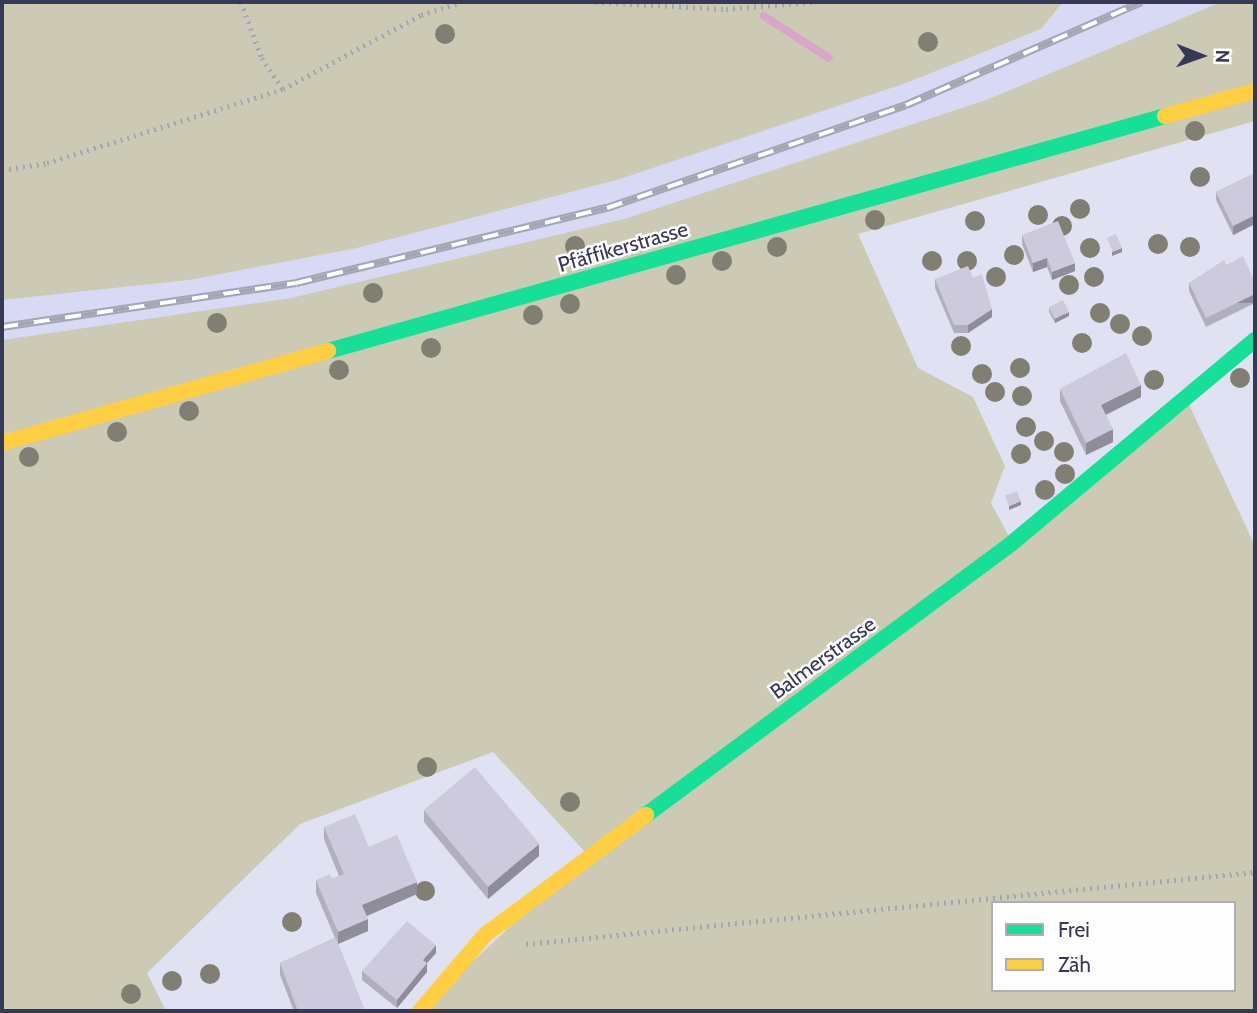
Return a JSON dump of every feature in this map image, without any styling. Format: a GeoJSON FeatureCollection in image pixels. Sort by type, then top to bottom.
{"type":"FeatureCollection","features":[{"type":"Feature","properties":{"kind":"main road","name":"Pfäffikerstrasse"},"geometry":{"type":"LineString","coordinates":[[2,443],[1255,91]]}},
{"type":"Feature","properties":{"kind":"main road","name":"Balmerstrasse"},"geometry":{"type":"LineString","coordinates":[[420,1011],[485,935],[1012,543],[1255,340]]}},
{"type":"Feature","properties":{"kind":"path"},"geometry":{"type":"LineString","coordinates":[[241,2],[262,58],[283,89]]}},
{"type":"Feature","properties":{"kind":"path"},"geometry":{"type":"LineString","coordinates":[[2,170],[47,163],[283,89],[421,15],[461,2]]}},
{"type":"Feature","properties":{"kind":"path"},"geometry":{"type":"LineString","coordinates":[[595,2],[667,9],[812,2]]}},
{"type":"Feature","properties":{"kind":"path"},"geometry":{"type":"LineString","coordinates":[[485,935],[525,944],[1255,872]]}},
{"type":"Feature","properties":{"kind":"shaded area"},"geometry":{"type":"Polygon","coordinates":[[[2,2],[1063,2],[1041,29],[906,83],[620,179],[357,248],[189,280],[2,300],[2,2]]]}},
{"type":"Feature","properties":{"kind":"shaded area"},"geometry":{"type":"Polygon","coordinates":[[[1063,2],[1221,2],[986,100],[624,219],[291,298],[2,340],[2,300],[189,280],[357,248],[620,179],[906,83],[1041,29],[1063,2]]]}},
{"type":"Feature","properties":{"kind":"shaded area"},"geometry":{"type":"Polygon","coordinates":[[[1221,2],[1255,2],[1255,121],[858,234],[918,368],[973,397],[1005,466],[991,503],[1012,542],[1186,398],[1255,546],[1255,1011],[420,1011],[587,854],[493,752],[300,824],[147,973],[166,1011],[2,1011],[2,340],[291,298],[624,219],[986,100],[1221,2]]]}},
{"type":"Feature","properties":{"kind":"building"},"geometry":{"type":"Polygon","coordinates":[[[1255,173],[1255,215],[1233,226],[1216,192],[1255,173]]]}},
{"type":"Feature","properties":{"kind":"building"},"geometry":{"type":"Polygon","coordinates":[[[1058,221],[1075,263],[1052,272],[1047,258],[1033,263],[1022,235],[1058,221]]]}},
{"type":"Feature","properties":{"kind":"building"},"geometry":{"type":"Polygon","coordinates":[[[1116,234],[1122,248],[1113,252],[1107,238],[1116,234]]]}},
{"type":"Feature","properties":{"kind":"building"},"geometry":{"type":"Polygon","coordinates":[[[1243,256],[1255,282],[1255,294],[1206,318],[1189,283],[1224,260],[1226,265],[1243,256]]]}},
{"type":"Feature","properties":{"kind":"building"},"geometry":{"type":"Polygon","coordinates":[[[968,266],[973,278],[982,274],[992,309],[968,325],[954,325],[935,279],[968,266]]]}},
{"type":"Feature","properties":{"kind":"building"},"geometry":{"type":"Polygon","coordinates":[[[1063,300],[1069,312],[1055,319],[1049,307],[1063,300]]]}},
{"type":"Feature","properties":{"kind":"building"},"geometry":{"type":"Polygon","coordinates":[[[1126,353],[1141,385],[1101,405],[1113,429],[1086,443],[1060,389],[1126,353]]]}},
{"type":"Feature","properties":{"kind":"building"},"geometry":{"type":"Polygon","coordinates":[[[1017,491],[1021,501],[1009,506],[1005,496],[1017,491]]]}},
{"type":"Feature","properties":{"kind":"building"},"geometry":{"type":"Polygon","coordinates":[[[475,767],[539,844],[488,887],[424,810],[475,767]]]}},
{"type":"Feature","properties":{"kind":"building"},"geometry":{"type":"Polygon","coordinates":[[[355,814],[369,847],[397,835],[417,882],[362,905],[368,919],[338,932],[316,880],[330,874],[332,879],[344,874],[324,827],[355,814]]]}},
{"type":"Feature","properties":{"kind":"building"},"geometry":{"type":"Polygon","coordinates":[[[407,921],[436,945],[423,960],[427,963],[397,1000],[362,971],[407,921]]]}},
{"type":"Feature","properties":{"kind":"building"},"geometry":{"type":"Polygon","coordinates":[[[336,938],[365,1011],[298,1011],[280,963],[336,938]]]}},
{"type":"Feature","properties":{"kind":"waterway"},"geometry":{"type":"LineString","coordinates":[[764,16],[829,58]]}},
{"type":"Feature","properties":{"kind":"railway"},"geometry":{"type":"LineString","coordinates":[[2,327],[296,283],[607,208],[906,105],[1142,2]]}},
{"type":"Feature","properties":{"kind":"traffic: fast"},"geometry":{"type":"LineString","coordinates":[[328,351],[1165,116]]}},
{"type":"Feature","properties":{"kind":"traffic: fast"},"geometry":{"type":"LineString","coordinates":[[646,815],[1012,543],[1255,340]]}},
{"type":"Feature","properties":{"kind":"traffic: slow"},"geometry":{"type":"LineString","coordinates":[[1165,116],[1255,91]]}},
{"type":"Feature","properties":{"kind":"traffic: slow"},"geometry":{"type":"LineString","coordinates":[[2,443],[328,351]]}},
{"type":"Feature","properties":{"kind":"traffic: slow"},"geometry":{"type":"LineString","coordinates":[[420,1011],[485,935],[646,815]]}}]}
